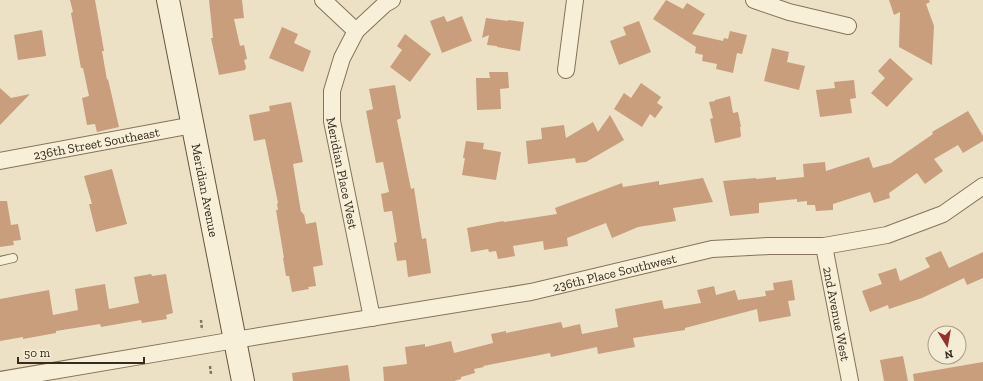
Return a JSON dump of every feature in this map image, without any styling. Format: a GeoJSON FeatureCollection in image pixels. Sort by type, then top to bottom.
{"type":"FeatureCollection","features":[{"type":"Feature","properties":{"kind":"main road","name":"Meridian Avenue"},"geometry":{"type":"LineString","coordinates":[[168,0],[243,381]]}},
{"type":"Feature","properties":{"kind":"street"},"geometry":{"type":"LineString","coordinates":[[322,0],[356,31]]}},
{"type":"Feature","properties":{"kind":"street","name":"Meridian Place West"},"geometry":{"type":"LineString","coordinates":[[372,318],[332,121],[332,91],[342,58],[356,31],[385,4],[392,0]]}},
{"type":"Feature","properties":{"kind":"street"},"geometry":{"type":"LineString","coordinates":[[566,70],[575,0]]}},
{"type":"Feature","properties":{"kind":"street"},"geometry":{"type":"LineString","coordinates":[[754,0],[789,12],[848,26]]}},
{"type":"Feature","properties":{"kind":"street","name":"236th Street Southeast"},"geometry":{"type":"LineString","coordinates":[[0,161],[193,125]]}},
{"type":"Feature","properties":{"kind":"street","name":"236th Place Southwest"},"geometry":{"type":"LineString","coordinates":[[0,380],[531,292],[712,250],[769,246],[824,246],[887,235],[943,214],[983,186]]}},
{"type":"Feature","properties":{"kind":"street","name":"2nd Avenue West"},"geometry":{"type":"LineString","coordinates":[[824,246],[850,381]]}},
{"type":"Feature","properties":{"kind":"lane"},"geometry":{"type":"LineString","coordinates":[[0,261],[13,258]]}},
{"type":"Feature","properties":{"kind":"path"},"geometry":{"type":"LineString","coordinates":[[201,320],[202,330]]}},
{"type":"Feature","properties":{"kind":"path"},"geometry":{"type":"LineString","coordinates":[[210,366],[211,374]]}},
{"type":"Feature","properties":{"kind":"building"},"geometry":{"type":"Polygon","coordinates":[[[70,0],[95,0],[104,51],[102,51],[107,80],[108,79],[119,127],[97,132],[95,124],[87,125],[82,98],[89,96],[83,68],[81,68],[70,0]]]}},
{"type":"Feature","properties":{"kind":"building"},"geometry":{"type":"Polygon","coordinates":[[[209,0],[242,0],[244,18],[234,19],[240,46],[244,45],[247,59],[244,60],[246,67],[245,70],[219,75],[211,38],[213,38],[209,0]]]}},
{"type":"Feature","properties":{"kind":"building"},"geometry":{"type":"Polygon","coordinates":[[[666,0],[683,9],[687,3],[705,14],[692,34],[723,41],[724,38],[728,39],[730,31],[747,35],[742,54],[737,53],[733,73],[716,69],[717,64],[702,61],[703,55],[695,53],[696,47],[653,19],[666,0]]]}},
{"type":"Feature","properties":{"kind":"building"},"geometry":{"type":"Polygon","coordinates":[[[889,0],[929,0],[930,2],[926,4],[934,26],[932,65],[899,47],[900,12],[894,15],[889,0]]]}},
{"type":"Feature","properties":{"kind":"building"},"geometry":{"type":"Polygon","coordinates":[[[444,16],[447,22],[462,16],[472,41],[442,53],[430,21],[444,16]]]}},
{"type":"Feature","properties":{"kind":"building"},"geometry":{"type":"Polygon","coordinates":[[[486,18],[524,22],[520,51],[487,45],[489,35],[482,38],[486,18]]]}},
{"type":"Feature","properties":{"kind":"building"},"geometry":{"type":"Polygon","coordinates":[[[639,21],[651,52],[619,65],[610,41],[626,35],[623,27],[639,21]]]}},
{"type":"Feature","properties":{"kind":"building"},"geometry":{"type":"Polygon","coordinates":[[[282,27],[298,34],[294,43],[311,51],[303,72],[269,58],[282,27]]]}},
{"type":"Feature","properties":{"kind":"building"},"geometry":{"type":"Polygon","coordinates":[[[42,30],[46,56],[18,60],[14,35],[42,30]]]}},
{"type":"Feature","properties":{"kind":"building"},"geometry":{"type":"Polygon","coordinates":[[[405,34],[431,54],[410,82],[390,67],[402,50],[397,46],[405,34]]]}},
{"type":"Feature","properties":{"kind":"building"},"geometry":{"type":"Polygon","coordinates":[[[772,48],[789,52],[787,62],[805,66],[799,90],[764,81],[772,48]]]}},
{"type":"Feature","properties":{"kind":"building"},"geometry":{"type":"Polygon","coordinates":[[[890,58],[913,79],[887,107],[871,93],[885,78],[878,71],[890,58]]]}},
{"type":"Feature","properties":{"kind":"building"},"geometry":{"type":"Polygon","coordinates":[[[489,72],[508,72],[509,88],[500,89],[501,109],[477,110],[476,78],[490,78],[489,72]]]}},
{"type":"Feature","properties":{"kind":"building"},"geometry":{"type":"Polygon","coordinates":[[[854,80],[856,98],[850,99],[852,113],[820,117],[816,90],[835,88],[834,82],[854,80]]]}},
{"type":"Feature","properties":{"kind":"building"},"geometry":{"type":"Polygon","coordinates":[[[641,83],[661,97],[657,103],[663,107],[655,118],[650,114],[642,127],[614,109],[624,93],[631,98],[641,83]]]}},
{"type":"Feature","properties":{"kind":"building"},"geometry":{"type":"Polygon","coordinates":[[[395,85],[401,118],[397,120],[411,189],[414,188],[422,239],[426,238],[431,273],[408,277],[406,260],[397,261],[394,243],[397,242],[392,211],[384,212],[381,194],[389,192],[383,162],[376,163],[366,111],[373,109],[369,89],[395,85]]]}},
{"type":"Feature","properties":{"kind":"building"},"geometry":{"type":"Polygon","coordinates":[[[0,88],[11,98],[30,94],[0,125],[0,88]]]}},
{"type":"Feature","properties":{"kind":"building"},"geometry":{"type":"Polygon","coordinates":[[[730,96],[733,113],[738,112],[741,137],[715,143],[710,119],[713,118],[709,102],[730,96]]]}},
{"type":"Feature","properties":{"kind":"building"},"geometry":{"type":"Polygon","coordinates":[[[291,102],[303,162],[293,164],[301,212],[304,214],[306,224],[316,222],[323,265],[313,267],[316,286],[308,287],[309,289],[292,292],[289,276],[286,276],[276,210],[278,210],[278,203],[265,139],[254,141],[249,115],[270,111],[269,106],[291,102]]]}},
{"type":"Feature","properties":{"kind":"building"},"geometry":{"type":"Polygon","coordinates":[[[968,111],[983,136],[983,141],[963,153],[958,145],[934,159],[943,171],[925,184],[917,173],[889,193],[890,198],[874,203],[870,192],[833,204],[833,210],[816,211],[815,205],[807,205],[807,201],[797,202],[797,199],[759,203],[759,213],[730,216],[723,181],[776,177],[776,180],[804,177],[803,164],[825,162],[826,171],[869,157],[873,168],[891,163],[933,134],[932,132],[968,111]]]}},
{"type":"Feature","properties":{"kind":"building"},"geometry":{"type":"Polygon","coordinates":[[[610,115],[624,140],[586,162],[576,163],[575,158],[528,164],[526,141],[542,139],[541,128],[564,125],[566,138],[593,122],[598,132],[610,115]]]}},
{"type":"Feature","properties":{"kind":"building"},"geometry":{"type":"Polygon","coordinates":[[[466,141],[484,143],[483,149],[501,152],[496,180],[462,175],[466,141]]]}},
{"type":"Feature","properties":{"kind":"building"},"geometry":{"type":"Polygon","coordinates":[[[112,169],[127,224],[96,232],[89,204],[92,204],[84,176],[112,169]]]}},
{"type":"Feature","properties":{"kind":"building"},"geometry":{"type":"Polygon","coordinates":[[[703,178],[713,202],[673,208],[676,221],[638,227],[612,238],[606,223],[567,238],[568,246],[544,250],[543,241],[513,246],[515,256],[498,259],[496,251],[489,252],[488,249],[471,252],[467,228],[503,221],[557,214],[555,208],[622,183],[623,187],[659,181],[659,185],[703,178]]]}},
{"type":"Feature","properties":{"kind":"building"},"geometry":{"type":"Polygon","coordinates":[[[0,201],[7,201],[11,225],[18,224],[21,240],[13,241],[14,245],[0,247],[0,201]]]}},
{"type":"Feature","properties":{"kind":"building"},"geometry":{"type":"Polygon","coordinates":[[[941,251],[949,268],[983,252],[983,278],[967,285],[964,278],[922,298],[889,309],[888,305],[870,312],[862,291],[882,284],[878,274],[896,268],[900,281],[930,267],[925,258],[941,251]]]}},
{"type":"Feature","properties":{"kind":"building"},"geometry":{"type":"Polygon","coordinates":[[[151,274],[152,276],[166,274],[173,313],[166,315],[167,319],[142,323],[141,320],[101,327],[100,324],[56,331],[56,333],[23,339],[23,337],[0,341],[0,299],[49,290],[53,315],[78,310],[75,289],[105,284],[109,309],[139,303],[134,277],[151,274]]]}},
{"type":"Feature","properties":{"kind":"building"},"geometry":{"type":"Polygon","coordinates":[[[792,280],[795,300],[788,301],[791,316],[759,322],[757,309],[685,328],[685,330],[633,338],[635,347],[598,354],[597,347],[551,357],[550,353],[483,366],[484,367],[474,369],[475,373],[461,377],[461,379],[454,381],[384,381],[383,367],[407,364],[405,347],[425,344],[425,347],[451,341],[454,353],[493,343],[491,334],[506,331],[506,333],[561,322],[563,328],[580,324],[582,334],[618,327],[615,309],[662,300],[664,309],[701,303],[697,290],[714,286],[716,295],[735,290],[738,300],[766,296],[765,291],[774,290],[773,283],[792,280]]]}},
{"type":"Feature","properties":{"kind":"building"},"geometry":{"type":"Polygon","coordinates":[[[903,356],[908,381],[884,381],[880,360],[903,356]]]}},
{"type":"Feature","properties":{"kind":"building"},"geometry":{"type":"Polygon","coordinates":[[[983,362],[983,381],[914,381],[913,374],[983,362]]]}},
{"type":"Feature","properties":{"kind":"building"},"geometry":{"type":"Polygon","coordinates":[[[348,365],[350,381],[293,381],[292,373],[348,365]]]}}]}
